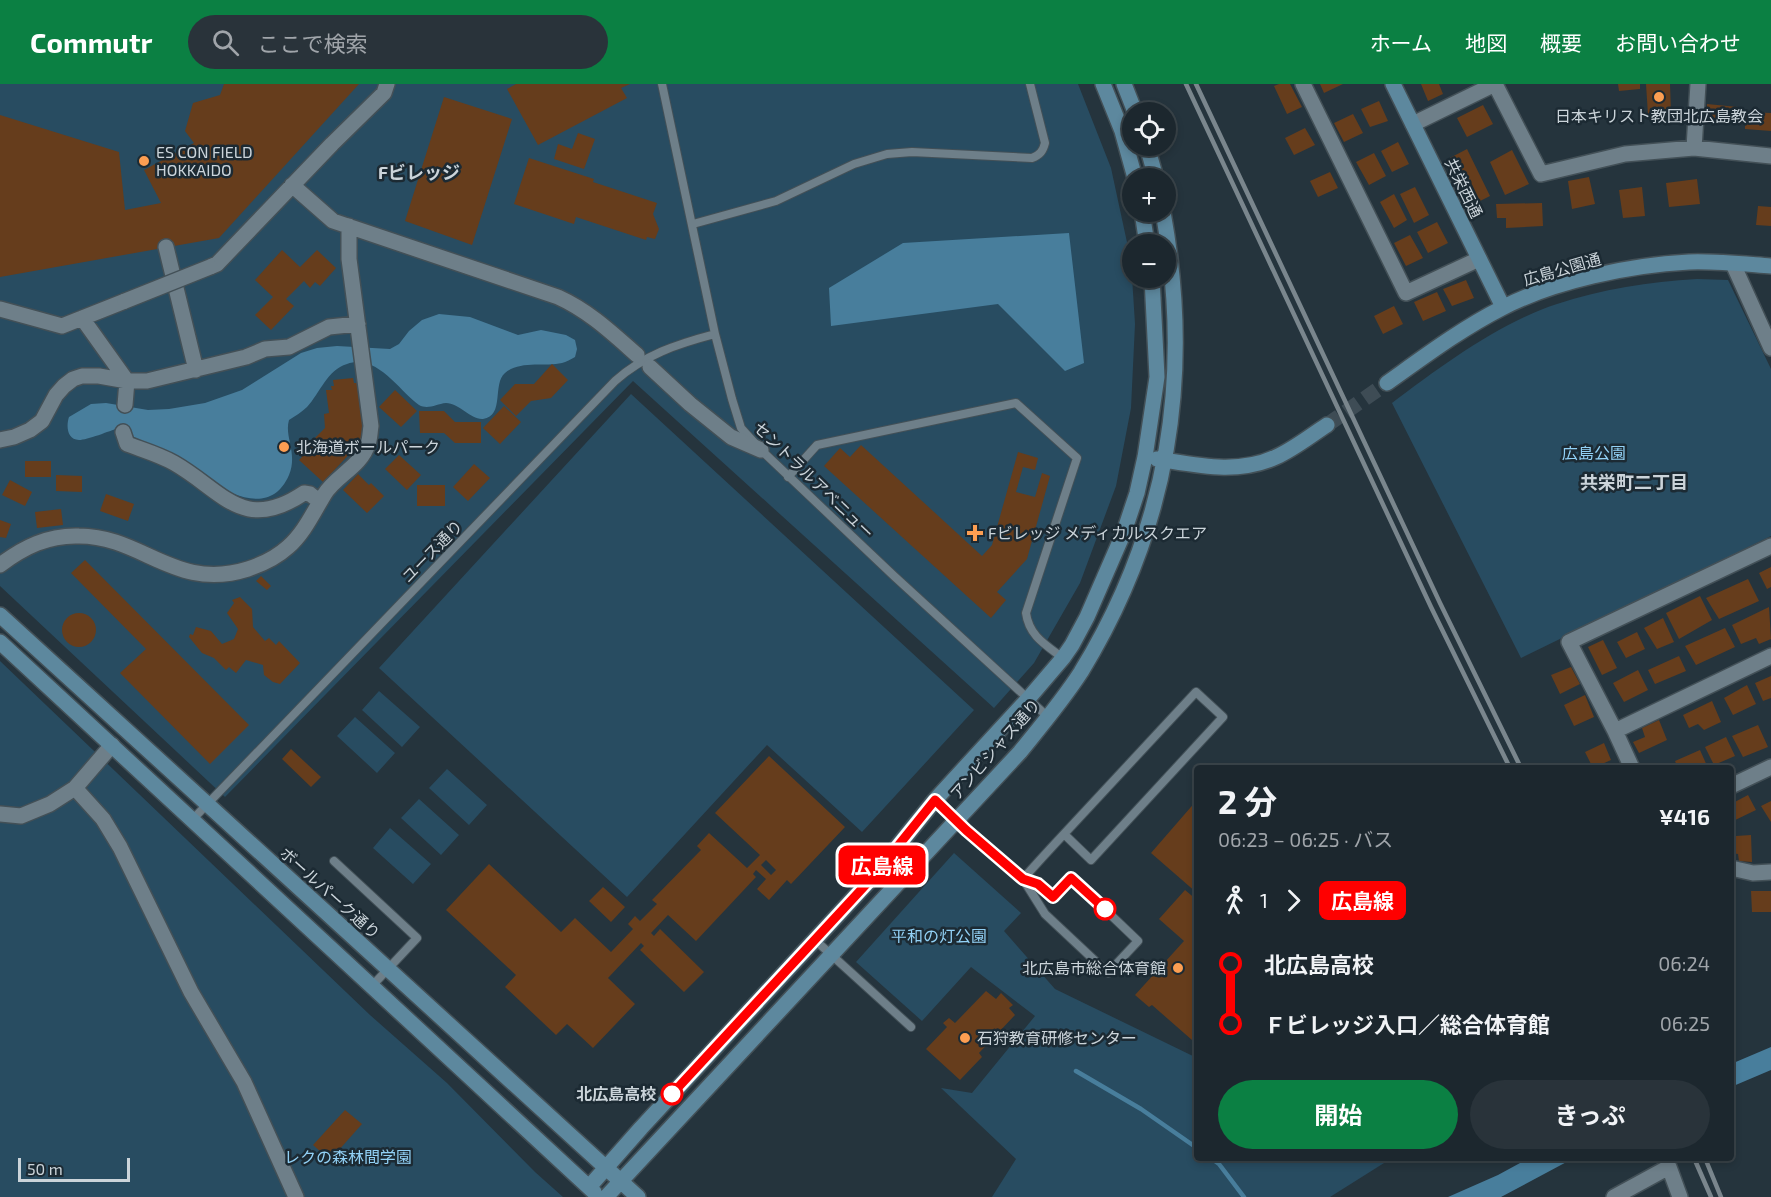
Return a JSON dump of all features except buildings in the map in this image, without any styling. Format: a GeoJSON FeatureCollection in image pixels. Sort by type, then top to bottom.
{"type":"FeatureCollection","features":[{"type":"Feature","properties":{"kind":"street"},"geometry":{"type":"LineString","coordinates":[[0,309],[62,326],[217,264],[384,93],[387,84]]}},
{"type":"Feature","properties":{"kind":"street"},"geometry":{"type":"LineString","coordinates":[[1103,84],[1122,131],[1132,168]]}},
{"type":"Feature","properties":{"kind":"street"},"geometry":{"type":"LineString","coordinates":[[1124,84],[1131,102]]}},
{"type":"Feature","properties":{"kind":"street"},"geometry":{"type":"LineString","coordinates":[[1303,84],[1406,293],[1479,259]]}},
{"type":"Feature","properties":{"kind":"street","name":"共栄西通"},"geometry":{"type":"LineString","coordinates":[[1393,84],[1503,307]]}},
{"type":"Feature","properties":{"kind":"street"},"geometry":{"type":"LineString","coordinates":[[1413,124],[1495,84],[1541,174],[1625,154],[1694,148],[1771,156]]}},
{"type":"Feature","properties":{"kind":"street"},"geometry":{"type":"LineString","coordinates":[[1694,148],[1698,84]]}},
{"type":"Feature","properties":{"kind":"street"},"geometry":{"type":"LineString","coordinates":[[292,185],[333,220],[558,297],[588,313],[637,355]]}},
{"type":"Feature","properties":{"kind":"street","name":"アンビシャス通り"},"geometry":{"type":"LineString","coordinates":[[606,1197],[957,822],[1020,752],[1080,674],[1126,586],[1146,534],[1165,460],[1174,398],[1175,308],[1173,275],[1165,222]]}},
{"type":"Feature","properties":{"kind":"street"},"geometry":{"type":"LineString","coordinates":[[0,565],[14,554],[39,542],[52,538],[79,536],[98,538],[117,544],[199,575],[223,575],[255,567],[287,548],[307,525],[333,483],[359,460],[368,445],[371,426],[349,260],[349,226]]}},
{"type":"Feature","properties":{"kind":"street"},"geometry":{"type":"LineString","coordinates":[[166,247],[196,370]]}},
{"type":"Feature","properties":{"kind":"street","name":"広島公園通"},"geometry":{"type":"LineString","coordinates":[[1387,383],[1446,341],[1503,307],[1556,286],[1656,265],[1690,262],[1771,266]]}},
{"type":"Feature","properties":{"kind":"street"},"geometry":{"type":"LineString","coordinates":[[1733,264],[1771,348]]}},
{"type":"Feature","properties":{"kind":"street","name":"アンビシャス通り"},"geometry":{"type":"LineString","coordinates":[[594,1192],[605,1167],[872,878],[935,800],[1063,658],[1087,616],[1124,532],[1137,493],[1157,377],[1153,288]]}},
{"type":"Feature","properties":{"kind":"street"},"geometry":{"type":"LineString","coordinates":[[82,318],[127,381],[125,405]]}},
{"type":"Feature","properties":{"kind":"street"},"geometry":{"type":"LineString","coordinates":[[0,440],[30,430],[42,421],[56,395],[73,379],[82,376],[147,381],[246,357],[265,349],[289,347],[328,327],[358,324]]}},
{"type":"Feature","properties":{"kind":"street"},"geometry":{"type":"LineString","coordinates":[[650,367],[690,404],[731,437],[761,450]]}},
{"type":"Feature","properties":{"kind":"street"},"geometry":{"type":"LineString","coordinates":[[1145,457],[1234,468],[1278,456],[1327,425]]}},
{"type":"Feature","properties":{"kind":"street"},"geometry":{"type":"LineString","coordinates":[[123,432],[127,444],[175,464],[229,502],[263,510],[281,507],[304,493],[310,494],[320,502]]}},
{"type":"Feature","properties":{"kind":"street"},"geometry":{"type":"LineString","coordinates":[[1631,765],[1569,642],[1771,546]]}},
{"type":"Feature","properties":{"kind":"street","name":"ボールパーク通り"},"geometry":{"type":"LineString","coordinates":[[0,615],[638,1197]]}},
{"type":"Feature","properties":{"kind":"street"},"geometry":{"type":"LineString","coordinates":[[0,642],[594,1192]]}},
{"type":"Feature","properties":{"kind":"street"},"geometry":{"type":"LineString","coordinates":[[1615,730],[1771,656]]}},
{"type":"Feature","properties":{"kind":"street"},"geometry":{"type":"LineString","coordinates":[[0,814],[21,816],[50,804],[75,788],[112,745]]}},
{"type":"Feature","properties":{"kind":"street"},"geometry":{"type":"LineString","coordinates":[[1734,785],[1771,767]]}},
{"type":"Feature","properties":{"kind":"street"},"geometry":{"type":"LineString","coordinates":[[75,788],[103,819],[120,846],[191,992],[244,1082],[296,1197]]}},
{"type":"Feature","properties":{"kind":"street"},"geometry":{"type":"LineString","coordinates":[[1734,869],[1753,873],[1771,872]]}},
{"type":"Feature","properties":{"kind":"street"},"geometry":{"type":"LineString","coordinates":[[1614,1197],[1668,1167],[1680,1197]]}},
{"type":"Feature","properties":{"kind":"lane","name":"セントラルアベニュー"},"geometry":{"type":"LineString","coordinates":[[662,84],[715,334],[741,428],[788,477],[1048,717]]}},
{"type":"Feature","properties":{"kind":"lane"},"geometry":{"type":"LineString","coordinates":[[693,224],[776,201],[854,164],[887,154],[912,152],[1032,158],[1037,156],[1045,143],[1030,84]]}},
{"type":"Feature","properties":{"kind":"lane","name":"ユース通り"},"geometry":{"type":"LineString","coordinates":[[192,820],[615,381],[656,352],[715,334]]}},
{"type":"Feature","properties":{"kind":"lane"},"geometry":{"type":"LineString","coordinates":[[788,477],[817,445],[1016,403],[1077,458],[1026,613],[1027,624],[1033,635],[1063,658]]}},
{"type":"Feature","properties":{"kind":"lane"},"geometry":{"type":"LineString","coordinates":[[1023,879],[1064,834],[1196,692],[1224,717],[1092,860],[1064,834]]}},
{"type":"Feature","properties":{"kind":"lane"},"geometry":{"type":"LineString","coordinates":[[935,800],[1023,879],[1045,914],[1108,973],[1138,940],[1071,878],[1053,897],[1038,884],[1023,879]]}},
{"type":"Feature","properties":{"kind":"lane"},"geometry":{"type":"LineString","coordinates":[[334,861],[417,938],[371,987]]}},
{"type":"Feature","properties":{"kind":"lane"},"geometry":{"type":"LineString","coordinates":[[814,940],[911,1027]]}},
{"type":"Feature","properties":{"kind":"green space","name":"北海道ボールパーク"},"geometry":{"type":"Polygon","coordinates":[[[0,84],[1078,84],[1111,168],[1125,234],[1122,234],[1122,288],[1133,288],[1135,324],[1131,408],[1116,486],[1080,583],[1034,663],[994,708],[633,381],[225,797],[0,586],[0,84]]]}},
{"type":"Feature","properties":{"kind":"green space","name":"広島公園"},"geometry":{"type":"Polygon","coordinates":[[[1697,279],[1728,280],[1771,369],[1771,536],[1521,658],[1392,403],[1471,347],[1535,312],[1608,290],[1697,279]]]}},
{"type":"Feature","properties":{"kind":"green space"},"geometry":{"type":"Polygon","coordinates":[[[631,394],[974,710],[862,832],[767,745],[627,897],[379,668],[631,394]]]}},
{"type":"Feature","properties":{"kind":"green space","name":"レクの森林間学園"},"geometry":{"type":"Polygon","coordinates":[[[0,661],[370,1015],[447,1083],[563,1197],[0,1197],[0,661]]]}},
{"type":"Feature","properties":{"kind":"green space"},"geometry":{"type":"Polygon","coordinates":[[[379,691],[420,727],[402,747],[362,710],[379,691]]]}},
{"type":"Feature","properties":{"kind":"green space"},"geometry":{"type":"Polygon","coordinates":[[[355,717],[395,753],[377,773],[337,736],[355,717]]]}},
{"type":"Feature","properties":{"kind":"green space"},"geometry":{"type":"Polygon","coordinates":[[[447,769],[487,805],[469,825],[429,788],[447,769]]]}},
{"type":"Feature","properties":{"kind":"green space"},"geometry":{"type":"Polygon","coordinates":[[[419,799],[459,835],[441,855],[401,818],[419,799]]]}},
{"type":"Feature","properties":{"kind":"green space"},"geometry":{"type":"Polygon","coordinates":[[[390,828],[431,864],[413,884],[373,848],[390,828]]]}},
{"type":"Feature","properties":{"kind":"green space","name":"平和の灯公園"},"geometry":{"type":"Polygon","coordinates":[[[954,853],[1021,913],[1004,931],[1055,989],[1194,1057],[1194,1161],[1387,1161],[1330,1197],[992,1197],[1016,1159],[941,1088],[972,1093],[1035,1016],[971,967],[922,1021],[856,962],[954,853]]]}},
{"type":"Feature","properties":{"kind":"shaded area"},"geometry":{"type":"Polygon","coordinates":[[[1069,233],[1084,363],[1065,371],[998,304],[831,326],[829,288],[903,243],[1069,233]]]}},
{"type":"Feature","properties":{"kind":"shaded area"},"geometry":{"type":"Polygon","coordinates":[[[439,314],[470,317],[518,335],[541,330],[566,335],[575,340],[577,349],[575,357],[562,363],[525,365],[505,373],[499,384],[494,412],[490,417],[483,419],[478,419],[451,404],[429,407],[419,405],[387,376],[368,364],[358,362],[340,367],[329,377],[307,407],[289,420],[288,433],[292,460],[289,475],[278,491],[264,498],[247,498],[230,492],[212,483],[167,453],[118,428],[79,440],[72,438],[68,432],[69,417],[91,404],[106,403],[148,410],[205,403],[242,390],[301,353],[317,348],[337,346],[390,349],[399,344],[422,320],[439,314]]]}},
{"type":"Feature","properties":{"kind":"shaded area"},"geometry":{"type":"Polygon","coordinates":[[[1771,1047],[1771,1070],[1734,1086],[1734,1063],[1771,1047]]]}},
{"type":"Feature","properties":{"kind":"shaded area"},"geometry":{"type":"Polygon","coordinates":[[[1524,1161],[1568,1161],[1501,1197],[1448,1197],[1524,1161]]]}},
{"type":"Feature","properties":{"kind":"waterway"},"geometry":{"type":"LineString","coordinates":[[1076,1071],[1141,1109],[1194,1146]]}},
{"type":"Feature","properties":{"kind":"waterway"},"geometry":{"type":"LineString","coordinates":[[1215,1161],[1244,1197]]}},
{"type":"Feature","properties":{"kind":"tunnel"},"geometry":{"type":"LineString","coordinates":[[1327,425],[1387,383]]}},
{"type":"Feature","properties":{"kind":"railway"},"geometry":{"type":"LineString","coordinates":[[1186,84],[1431,607],[1509,765]]}},
{"type":"Feature","properties":{"kind":"railway"},"geometry":{"type":"LineString","coordinates":[[1196,84],[1440,603],[1520,765]]}},
{"type":"Feature","properties":{"kind":"railway"},"geometry":{"type":"LineString","coordinates":[[1695,1161],[1711,1197]]}},
{"type":"Feature","properties":{"kind":"railway"},"geometry":{"type":"LineString","coordinates":[[1706,1161],[1721,1197]]}},
{"type":"Feature","properties":{"kind":"bus line","name":"広島線"},"geometry":{"type":"LineString","coordinates":[[672,1094],[872,878],[935,800],[1023,879],[1038,884],[1053,897],[1071,878],[1105,909]]}},
{"type":"Feature","properties":{"kind":"place","name":"日本キリスト教団北広島教会"},"geometry":{"type":"Point","coordinates":[1659,97]}},
{"type":"Feature","properties":{"kind":"place","name":"ES CON FIELD HOKKAIDO"},"geometry":{"type":"Point","coordinates":[144,161]}},
{"type":"Feature","properties":{"kind":"place","name":"北海道ボールパーク"},"geometry":{"type":"Point","coordinates":[284,447]}},
{"type":"Feature","properties":{"kind":"place","name":"Fビレッジ メディカルスクエア"},"geometry":{"type":"Point","coordinates":[975,533]}},
{"type":"Feature","properties":{"kind":"place","name":"北広島市総合体育館"},"geometry":{"type":"Point","coordinates":[1178,968]}},
{"type":"Feature","properties":{"kind":"place","name":"石狩教育研修センター"},"geometry":{"type":"Point","coordinates":[965,1038]}},
{"type":"Feature","properties":{"kind":"place","name":"北広島高校"},"geometry":{"type":"Point","coordinates":[672,1094]}},
{"type":"Feature","properties":{"kind":"district","name":"Fビレッジ"},"geometry":{"type":"Point","coordinates":[419,173]}},
{"type":"Feature","properties":{"kind":"district","name":"共栄町二丁目"},"geometry":{"type":"Point","coordinates":[1634,483]}}]}
